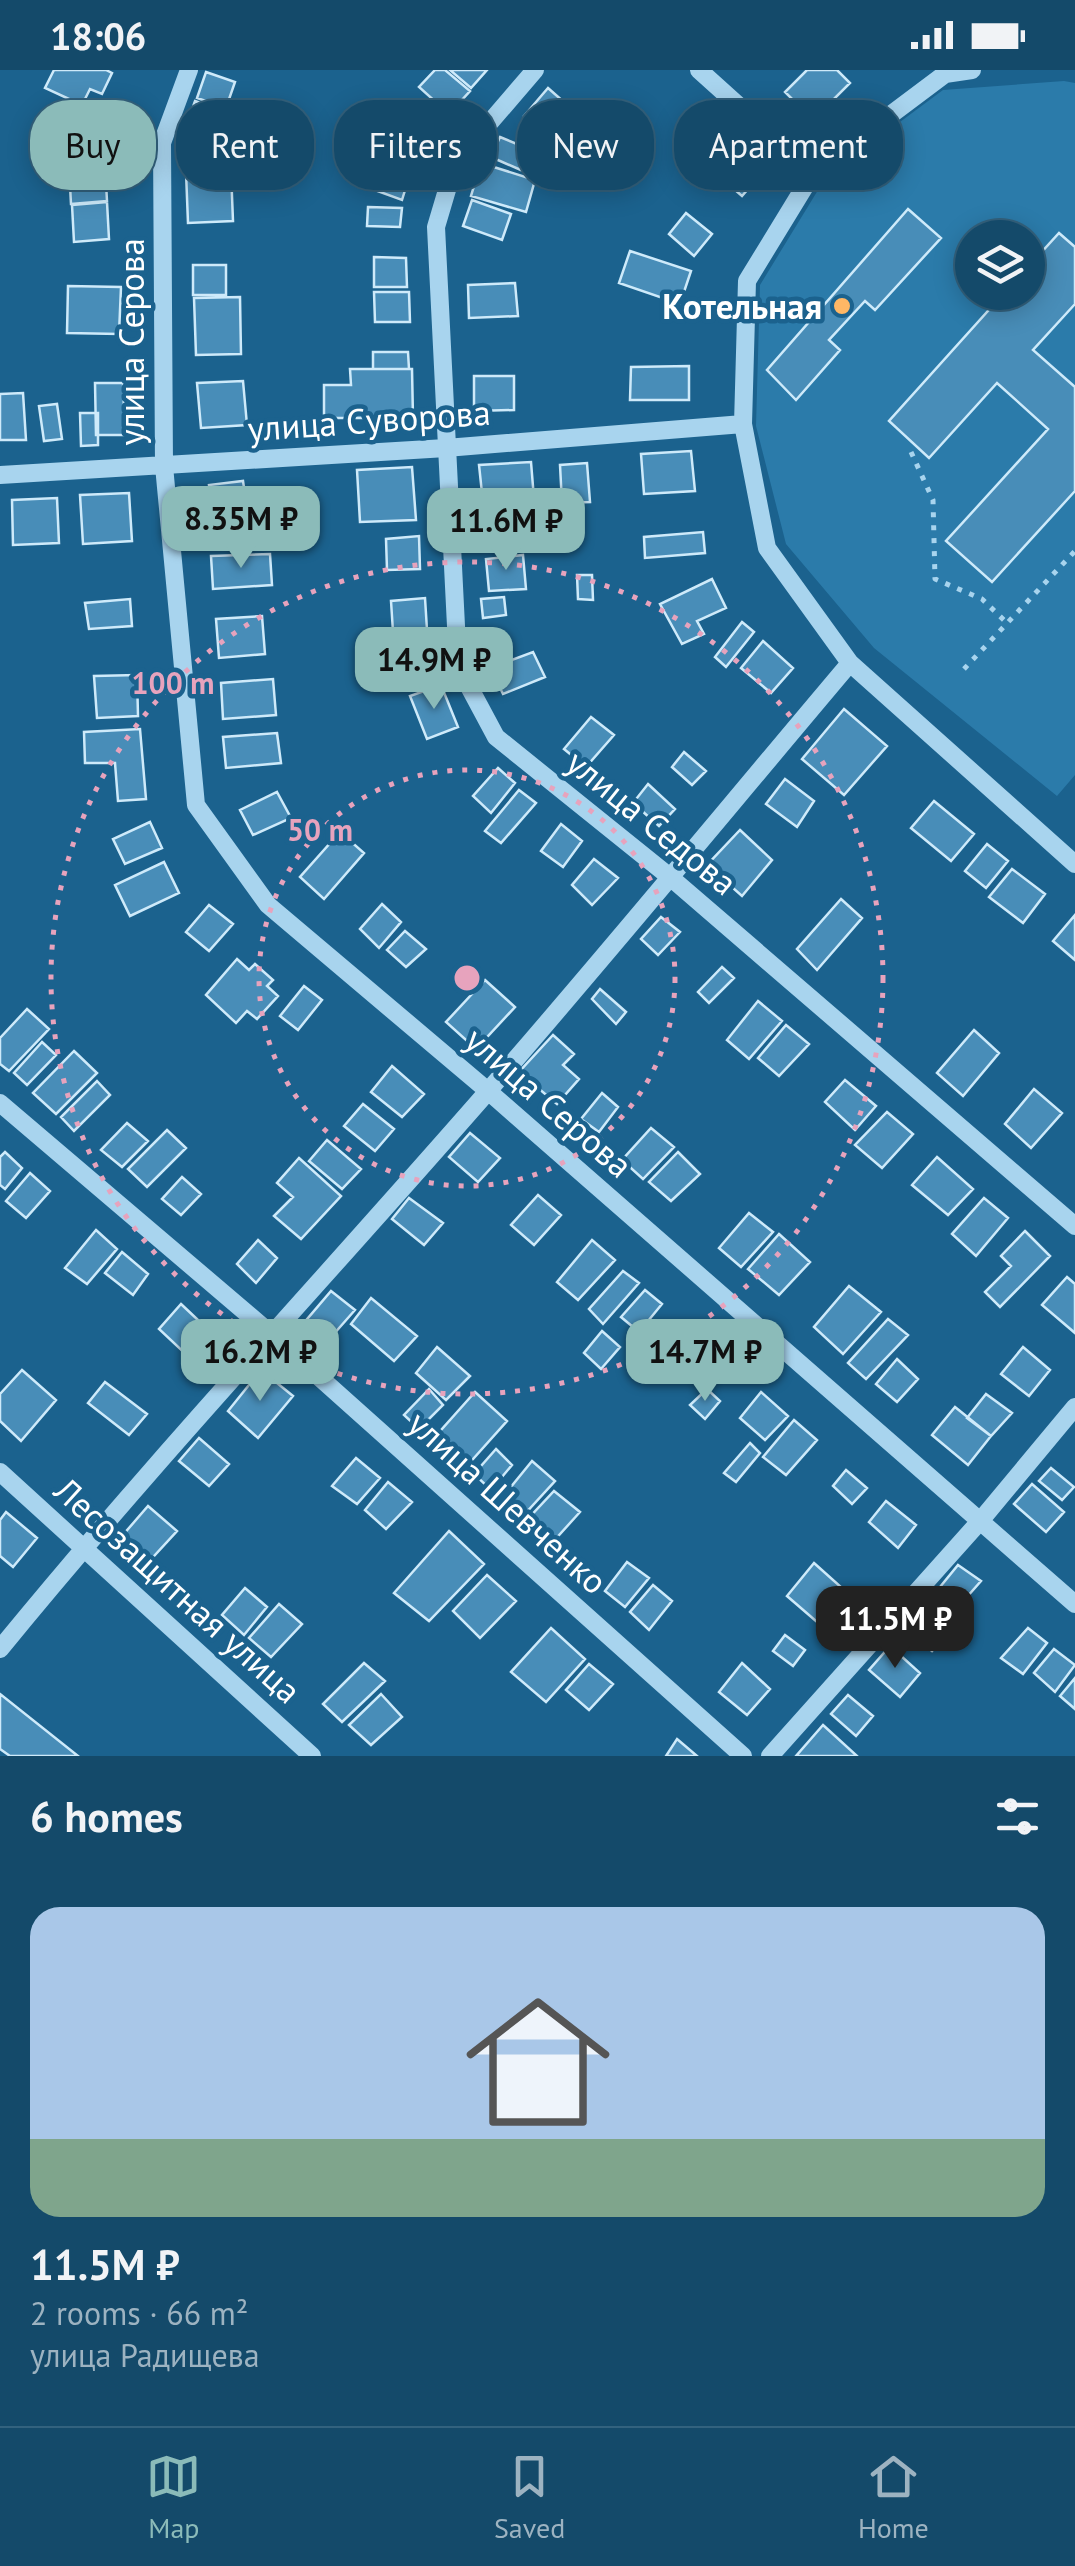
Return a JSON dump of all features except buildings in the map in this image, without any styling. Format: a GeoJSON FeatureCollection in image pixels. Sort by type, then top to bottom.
{"type":"FeatureCollection","features":[{"type":"Feature","properties":{"kind":"street","name":"улица Серова"},"geometry":{"type":"LineString","coordinates":[[189,70],[162,143],[164,466],[196,805],[268,905],[488,1091],[1075,1604]]}},
{"type":"Feature","properties":{"kind":"street","name":"улица Седова"},"geometry":{"type":"LineString","coordinates":[[534,70],[456,163],[436,227],[458,666],[496,736],[670,877],[1075,1226]]}},
{"type":"Feature","properties":{"kind":"street"},"geometry":{"type":"LineString","coordinates":[[698,70],[731,100]]}},
{"type":"Feature","properties":{"kind":"street"},"geometry":{"type":"LineString","coordinates":[[903,105],[944,74],[972,70]]}},
{"type":"Feature","properties":{"kind":"street"},"geometry":{"type":"LineString","coordinates":[[803,190],[747,281],[743,424],[768,548],[850,662],[1075,864]]}},
{"type":"Feature","properties":{"kind":"street","name":"улица Суворова"},"geometry":{"type":"LineString","coordinates":[[0,475],[446,448],[743,424]]}},
{"type":"Feature","properties":{"kind":"street"},"geometry":{"type":"LineString","coordinates":[[0,1649],[84,1546],[270,1333],[488,1091],[850,662]]}},
{"type":"Feature","properties":{"kind":"street","name":"улица Шевченко"},"geometry":{"type":"LineString","coordinates":[[0,1103],[270,1333],[743,1756]]}},
{"type":"Feature","properties":{"kind":"street"},"geometry":{"type":"LineString","coordinates":[[770,1756],[981,1520],[1075,1407]]}},
{"type":"Feature","properties":{"kind":"street","name":"Лесозащитная улица"},"geometry":{"type":"LineString","coordinates":[[0,1472],[312,1756]]}},
{"type":"Feature","properties":{"kind":"path"},"geometry":{"type":"LineString","coordinates":[[910,452],[933,500],[935,579],[982,598],[1008,623]]}},
{"type":"Feature","properties":{"kind":"path"},"geometry":{"type":"LineString","coordinates":[[964,669],[1075,551]]}},
{"type":"Feature","properties":{"kind":"shaded area"},"geometry":{"type":"Polygon","coordinates":[[[1075,83],[1075,775],[1057,796],[874,648],[786,544],[756,426],[760,285],[818,190],[903,190],[903,120],[943,90],[1075,83]]]}},
{"type":"Feature","properties":{"kind":"place","name":"Котельная"},"geometry":{"type":"Point","coordinates":[842,306]}}]}
